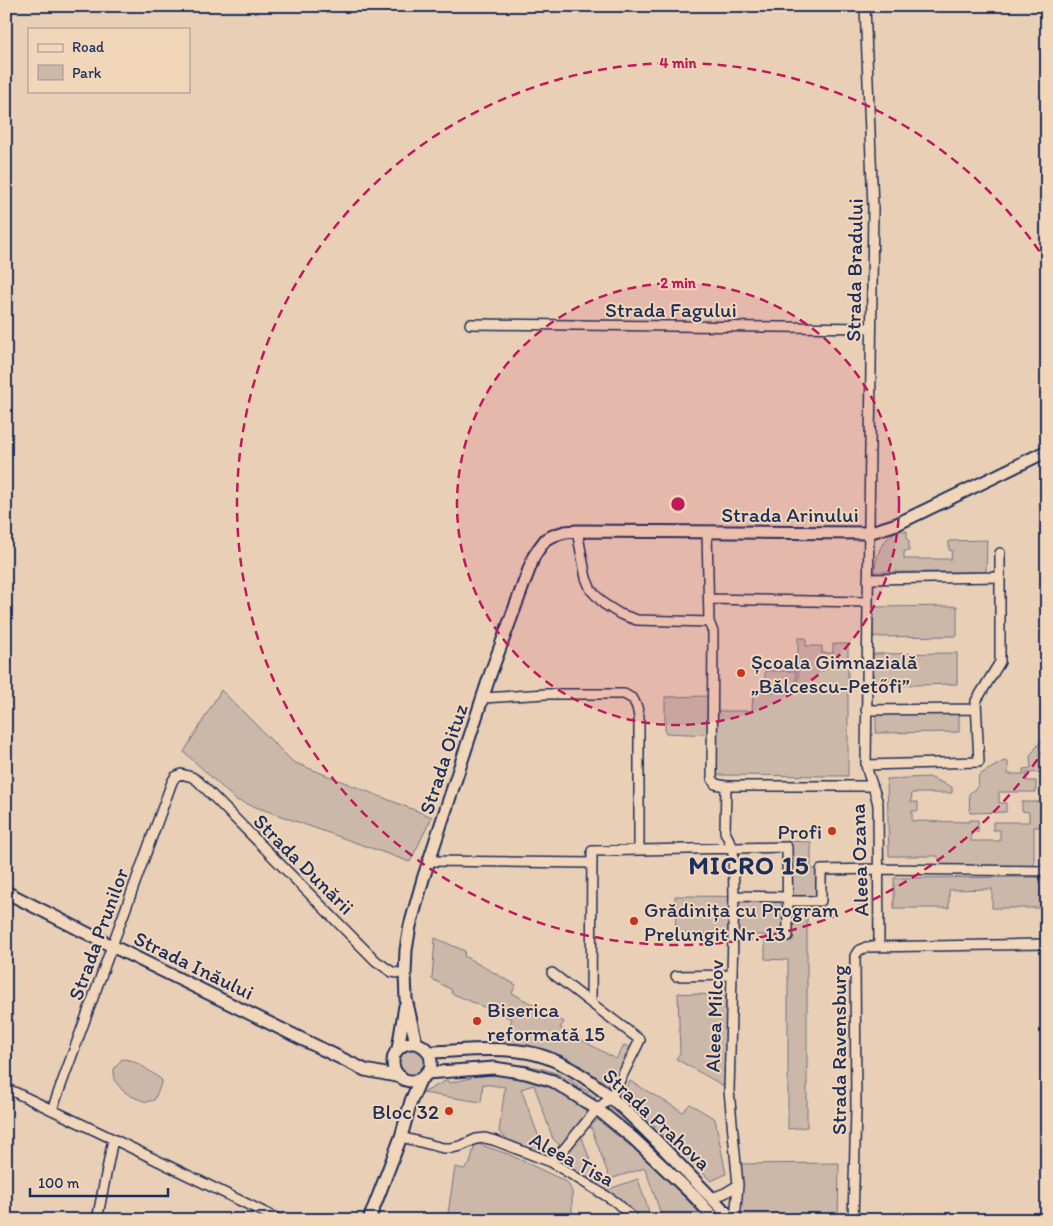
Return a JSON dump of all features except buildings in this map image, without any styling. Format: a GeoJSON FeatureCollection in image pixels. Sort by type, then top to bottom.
{"type":"FeatureCollection","features":[{"type":"Feature","properties":{"kind":"street","name":"Strada Bradului"},"geometry":{"type":"LineString","coordinates":[[865,6],[873,208],[868,533]]}},
{"type":"Feature","properties":{"kind":"street","name":"Strada Fagului"},"geometry":{"type":"LineString","coordinates":[[470,324],[871,328]]}},
{"type":"Feature","properties":{"kind":"street","name":"Strada Arinului"},"geometry":{"type":"LineString","coordinates":[[546,540],[565,532],[576,531],[868,533],[897,524],[1047,450]]}},
{"type":"Feature","properties":{"kind":"street"},"geometry":{"type":"LineString","coordinates":[[576,531],[586,578],[591,590],[604,604],[620,614],[637,620],[709,622]]}},
{"type":"Feature","properties":{"kind":"street"},"geometry":{"type":"LineString","coordinates":[[707,532],[709,622],[713,632],[712,779],[715,784],[726,786],[872,786]]}},
{"type":"Feature","properties":{"kind":"street","name":"Aleea Ozana"},"geometry":{"type":"LineString","coordinates":[[868,533],[866,765],[878,806],[879,947]]}},
{"type":"Feature","properties":{"kind":"street","name":"Strada Oituz"},"geometry":{"type":"LineString","coordinates":[[416,1043],[406,999],[406,950],[410,926],[429,861],[483,698],[529,568],[546,540]]}},
{"type":"Feature","properties":{"kind":"street"},"geometry":{"type":"LineString","coordinates":[[866,765],[979,762],[976,701],[1000,662],[1000,553]]}},
{"type":"Feature","properties":{"kind":"street"},"geometry":{"type":"LineString","coordinates":[[868,579],[1000,577]]}},
{"type":"Feature","properties":{"kind":"street"},"geometry":{"type":"LineString","coordinates":[[709,599],[867,602]]}},
{"type":"Feature","properties":{"kind":"street"},"geometry":{"type":"LineString","coordinates":[[483,698],[546,694],[624,694],[633,699],[639,717],[639,850]]}},
{"type":"Feature","properties":{"kind":"street"},"geometry":{"type":"LineString","coordinates":[[866,710],[976,709]]}},
{"type":"Feature","properties":{"kind":"street","name":"Strada Prunilor"},"geometry":{"type":"LineString","coordinates":[[52,1110],[172,782],[181,774]]}},
{"type":"Feature","properties":{"kind":"street","name":"Strada Dunării"},"geometry":{"type":"LineString","coordinates":[[181,774],[198,781],[376,961],[392,972],[405,974]]}},
{"type":"Feature","properties":{"kind":"street","name":"Aleea Milcov"},"geometry":{"type":"LineString","coordinates":[[726,786],[725,832],[733,848],[734,896],[729,1091],[738,1185],[734,1220]]}},
{"type":"Feature","properties":{"kind":"street"},"geometry":{"type":"LineString","coordinates":[[591,1003],[592,851],[787,847],[788,936]]}},
{"type":"Feature","properties":{"kind":"street"},"geometry":{"type":"LineString","coordinates":[[429,861],[591,863]]}},
{"type":"Feature","properties":{"kind":"street"},"geometry":{"type":"LineString","coordinates":[[734,896],[821,902],[821,870],[1047,871]]}},
{"type":"Feature","properties":{"kind":"street","name":"Strada Inăului"},"geometry":{"type":"LineString","coordinates":[[6,892],[365,1070],[404,1079]]}},
{"type":"Feature","properties":{"kind":"street","name":"Strada Ravensburg"},"geometry":{"type":"LineString","coordinates":[[853,1220],[856,1109],[856,956],[858,951],[861,948],[879,947],[1047,944]]}},
{"type":"Feature","properties":{"kind":"street"},"geometry":{"type":"LineString","coordinates":[[551,1162],[597,1110],[611,1098],[640,1040],[552,973]]}},
{"type":"Feature","properties":{"kind":"street"},"geometry":{"type":"LineString","coordinates":[[676,976],[732,975]]}},
{"type":"Feature","properties":{"kind":"street","name":"Strada Oituz"},"geometry":{"type":"LineString","coordinates":[[398,1049],[406,999]]}},
{"type":"Feature","properties":{"kind":"street"},"geometry":{"type":"LineString","coordinates":[[369,1220],[401,1137],[411,1101],[430,1066],[428,1052],[423,1046],[410,1043],[398,1049],[394,1054],[393,1060],[396,1073],[404,1079],[414,1080],[424,1076]]}},
{"type":"Feature","properties":{"kind":"street","name":"Strada Prahova"},"geometry":{"type":"LineString","coordinates":[[428,1052],[494,1049],[527,1052],[562,1063],[595,1084],[611,1098],[649,1133],[734,1220]]}},
{"type":"Feature","properties":{"kind":"street"},"geometry":{"type":"LineString","coordinates":[[365,1070],[393,1060]]}},
{"type":"Feature","properties":{"kind":"street","name":"Strada Prahova"},"geometry":{"type":"LineString","coordinates":[[424,1076],[494,1068],[526,1073],[552,1081],[597,1110],[634,1139],[716,1220]]}},
{"type":"Feature","properties":{"kind":"street"},"geometry":{"type":"LineString","coordinates":[[404,1079],[411,1101]]}},
{"type":"Feature","properties":{"kind":"street"},"geometry":{"type":"LineString","coordinates":[[6,1088],[280,1220]]}},
{"type":"Feature","properties":{"kind":"street","name":"Aleea Tisa"},"geometry":{"type":"LineString","coordinates":[[401,1137],[443,1148],[461,1146],[476,1139],[485,1138],[496,1141],[551,1162],[616,1202],[635,1220]]}},
{"type":"Feature","properties":{"kind":"street"},"geometry":{"type":"LineString","coordinates":[[97,1220],[113,1138]]}},
{"type":"Feature","properties":{"kind":"street"},"geometry":{"type":"LineString","coordinates":[[712,1198],[738,1185]]}},
{"type":"Feature","properties":{"kind":"green space"},"geometry":{"type":"Polygon","coordinates":[[[896,531],[907,531],[909,551],[904,551],[904,559],[951,559],[952,550],[949,550],[949,541],[987,540],[986,572],[874,572],[880,549],[896,531]]]}},
{"type":"Feature","properties":{"kind":"green space"},"geometry":{"type":"Polygon","coordinates":[[[957,606],[957,636],[873,637],[873,607],[957,606]]]}},
{"type":"Feature","properties":{"kind":"green space"},"geometry":{"type":"Polygon","coordinates":[[[798,638],[806,638],[806,646],[822,646],[822,653],[833,653],[833,644],[848,644],[848,776],[717,775],[717,711],[752,711],[753,692],[798,692],[798,638]]]}},
{"type":"Feature","properties":{"kind":"green space"},"geometry":{"type":"Polygon","coordinates":[[[957,653],[957,684],[873,686],[873,654],[957,653]]]}},
{"type":"Feature","properties":{"kind":"green space"},"geometry":{"type":"Polygon","coordinates":[[[765,671],[796,671],[796,685],[765,684],[765,671]]]}},
{"type":"Feature","properties":{"kind":"green space"},"geometry":{"type":"Polygon","coordinates":[[[221,690],[293,762],[432,817],[410,862],[236,800],[184,752],[221,690]]]}},
{"type":"Feature","properties":{"kind":"green space"},"geometry":{"type":"Polygon","coordinates":[[[712,696],[712,735],[665,733],[665,697],[712,696]]]}},
{"type":"Feature","properties":{"kind":"green space"},"geometry":{"type":"Polygon","coordinates":[[[959,708],[959,732],[876,733],[876,710],[959,708]]]}},
{"type":"Feature","properties":{"kind":"green space"},"geometry":{"type":"Polygon","coordinates":[[[1041,741],[1047,741],[1047,772],[1026,773],[1027,781],[1036,781],[1036,792],[999,792],[999,803],[1006,803],[1006,812],[970,813],[969,794],[978,786],[979,775],[1004,761],[1008,762],[1008,774],[1023,774],[1023,769],[1031,768],[1030,756],[1041,741]]]}},
{"type":"Feature","properties":{"kind":"green space"},"geometry":{"type":"Polygon","coordinates":[[[929,777],[952,787],[952,793],[912,793],[911,802],[918,802],[918,811],[912,811],[912,821],[969,822],[970,820],[978,820],[978,832],[971,833],[971,841],[1000,841],[1000,830],[993,830],[993,822],[1029,822],[1029,812],[1022,811],[1022,802],[1047,802],[1047,827],[1034,827],[1034,871],[947,870],[937,856],[889,856],[887,779],[929,777]]]}},
{"type":"Feature","properties":{"kind":"green space"},"geometry":{"type":"Polygon","coordinates":[[[787,841],[811,842],[811,869],[821,870],[821,901],[807,902],[807,1127],[788,1129],[788,960],[765,959],[765,935],[676,933],[675,896],[787,897],[787,841]]]}},
{"type":"Feature","properties":{"kind":"green space"},"geometry":{"type":"Polygon","coordinates":[[[1047,877],[1047,908],[992,908],[992,889],[949,890],[949,908],[894,908],[894,878],[1047,877]]]}},
{"type":"Feature","properties":{"kind":"green space"},"geometry":{"type":"Polygon","coordinates":[[[435,938],[465,951],[464,956],[516,985],[512,993],[564,1022],[560,1028],[616,1059],[624,1045],[635,1050],[614,1084],[602,1085],[578,1064],[552,1052],[522,1045],[504,1044],[512,1019],[451,993],[452,990],[432,979],[435,938]]]}},
{"type":"Feature","properties":{"kind":"green space"},"geometry":{"type":"Polygon","coordinates":[[[678,993],[729,996],[728,1087],[676,1059],[680,1053],[678,993]]]}},
{"type":"Feature","properties":{"kind":"green space"},"geometry":{"type":"Polygon","coordinates":[[[412,1048],[422,1052],[426,1062],[422,1072],[412,1076],[402,1072],[398,1062],[402,1052],[412,1048]]]}},
{"type":"Feature","properties":{"kind":"green space"},"geometry":{"type":"Polygon","coordinates":[[[122,1059],[138,1064],[162,1080],[154,1100],[146,1102],[131,1096],[123,1091],[114,1080],[114,1069],[122,1059]]]}},
{"type":"Feature","properties":{"kind":"green space"},"geometry":{"type":"Polygon","coordinates":[[[522,1065],[544,1069],[562,1076],[579,1085],[596,1098],[592,1102],[524,1068],[522,1065]]]}},
{"type":"Feature","properties":{"kind":"green space"},"geometry":{"type":"Polygon","coordinates":[[[471,1070],[526,1073],[591,1105],[588,1122],[582,1130],[598,1120],[656,1167],[706,1220],[663,1220],[645,1168],[610,1179],[591,1127],[580,1132],[598,1183],[557,1162],[564,1149],[553,1139],[534,1085],[521,1089],[541,1143],[539,1153],[511,1142],[499,1132],[505,1087],[483,1084],[481,1102],[423,1093],[447,1080],[449,1083],[471,1078],[471,1070]]]}},
{"type":"Feature","properties":{"kind":"green space"},"geometry":{"type":"Polygon","coordinates":[[[630,1081],[683,1112],[690,1104],[715,1119],[726,1174],[711,1181],[622,1094],[630,1081]]]}},
{"type":"Feature","properties":{"kind":"green space"},"geometry":{"type":"Polygon","coordinates":[[[609,1106],[635,1127],[725,1220],[721,1220],[605,1110],[609,1106]]]}},
{"type":"Feature","properties":{"kind":"green space"},"geometry":{"type":"Polygon","coordinates":[[[475,1143],[508,1154],[567,1182],[572,1191],[572,1220],[447,1220],[455,1167],[464,1169],[470,1164],[475,1143]]]}},
{"type":"Feature","properties":{"kind":"green space"},"geometry":{"type":"Polygon","coordinates":[[[839,1163],[838,1220],[746,1220],[738,1212],[737,1164],[839,1163]]]}},
{"type":"Feature","properties":{"kind":"green space"},"geometry":{"type":"Polygon","coordinates":[[[638,1179],[651,1218],[645,1220],[640,1220],[619,1198],[606,1190],[638,1179]]]}},
{"type":"Feature","properties":{"kind":"place","name":"Școala Gimnazială „Bălcescu-Petőfi”"},"geometry":{"type":"Point","coordinates":[741,673]}},
{"type":"Feature","properties":{"kind":"place","name":"Profi"},"geometry":{"type":"Point","coordinates":[832,831]}},
{"type":"Feature","properties":{"kind":"place","name":"Grădinița cu Program Prelungit Nr. 13"},"geometry":{"type":"Point","coordinates":[634,921]}},
{"type":"Feature","properties":{"kind":"place","name":"Biserica reformată 15"},"geometry":{"type":"Point","coordinates":[477,1021]}},
{"type":"Feature","properties":{"kind":"place","name":"Bloc 32"},"geometry":{"type":"Point","coordinates":[449,1111]}},
{"type":"Feature","properties":{"kind":"district","name":"MICRO 15"},"geometry":{"type":"Point","coordinates":[749,865]}}]}
